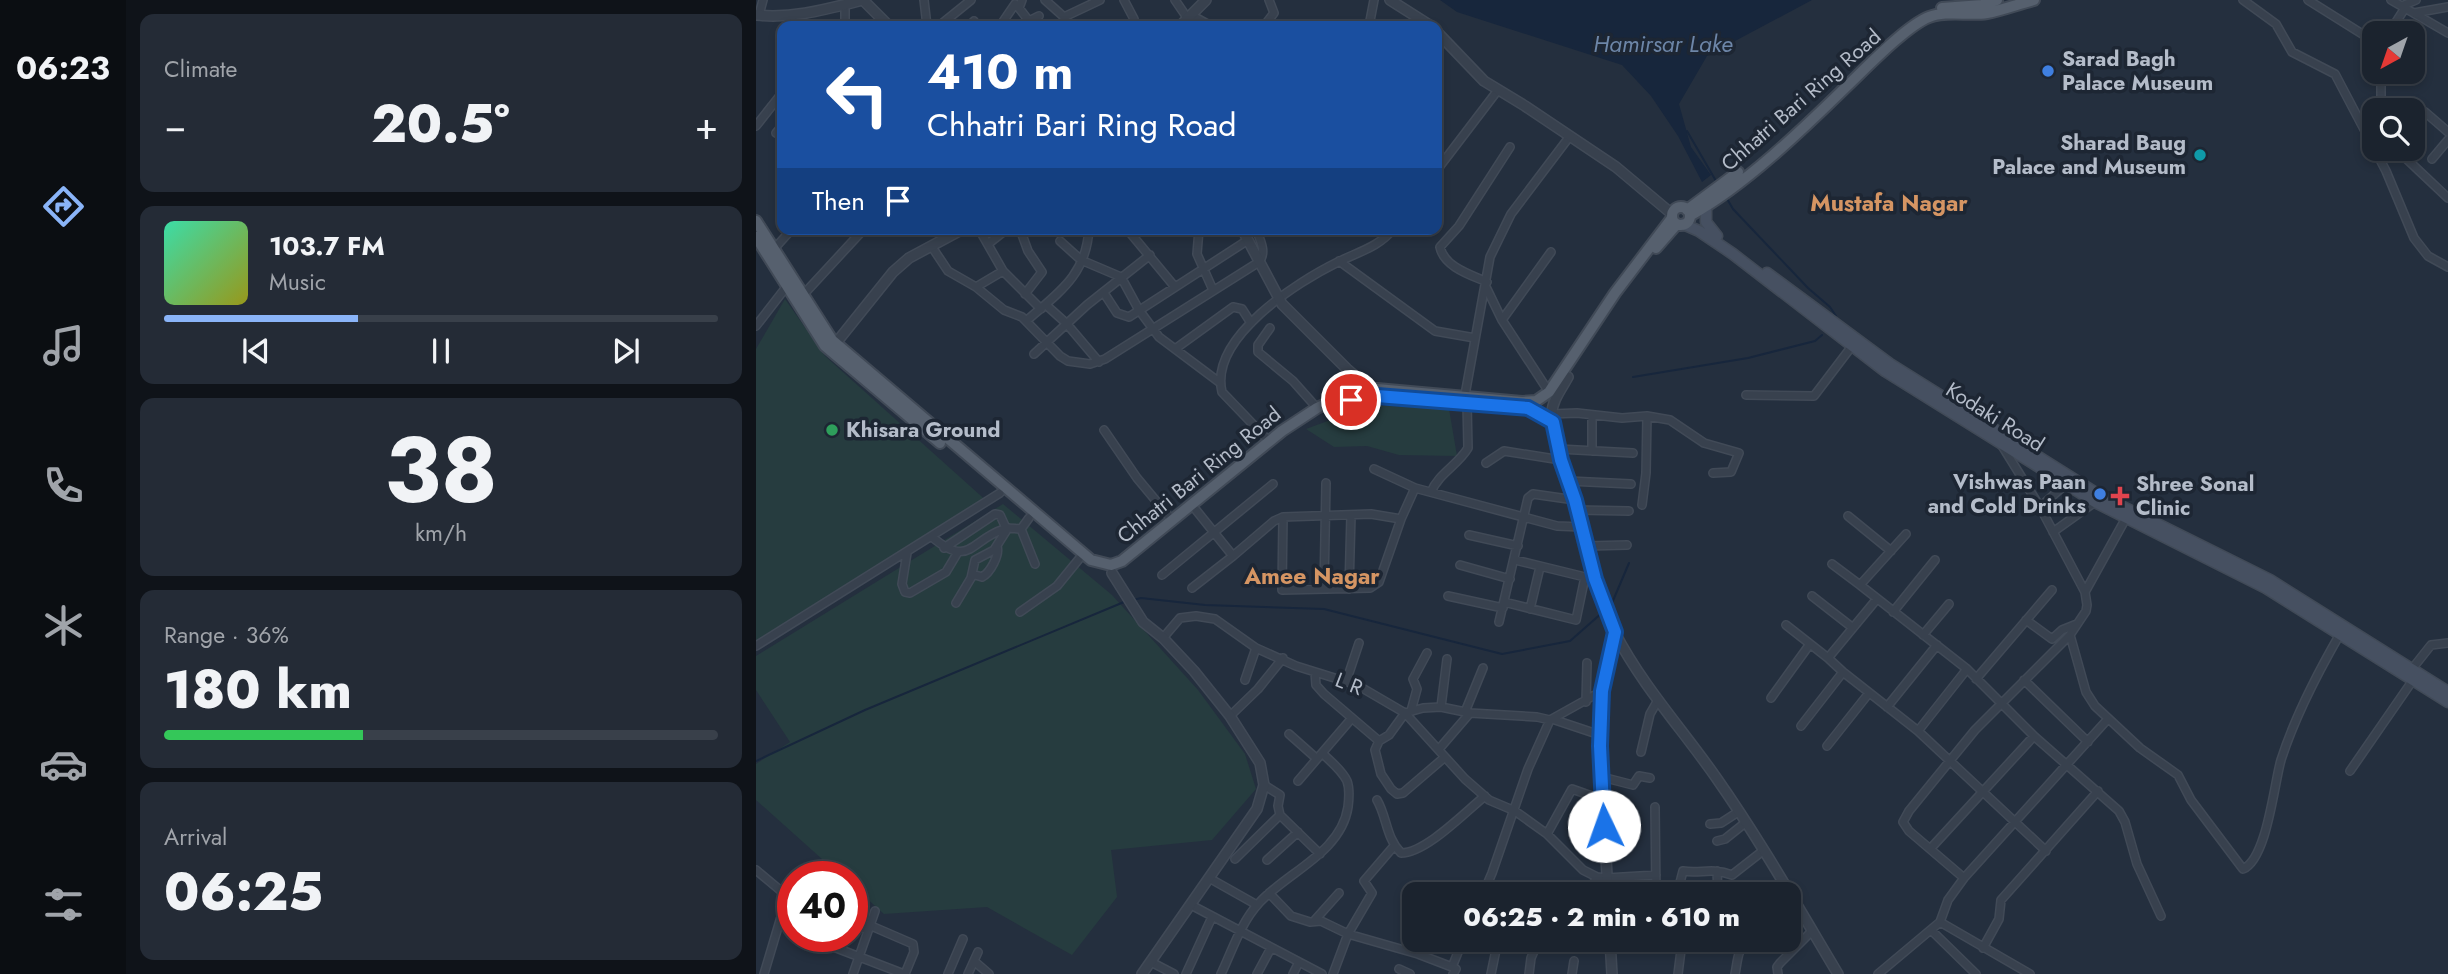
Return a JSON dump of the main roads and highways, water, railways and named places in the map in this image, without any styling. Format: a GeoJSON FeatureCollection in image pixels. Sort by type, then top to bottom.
{"type":"FeatureCollection","features":[{"type":"Feature","properties":{"kind":"main road","name":"Chhatri Bari Ring Road"},"geometry":{"type":"LineString","coordinates":[[756,221],[836,343],[1091,560],[1111,565],[1122,561],[1269,441],[1317,408],[1349,393],[1536,401],[1549,392],[1615,293],[1681,217],[1752,162],[1809,113],[1875,49],[1911,20],[1927,10],[1982,5],[1997,0]]}},
{"type":"Feature","properties":{"kind":"main road","name":"Chhatri Bari Ring Road"},"geometry":{"type":"LineString","coordinates":[[1466,399],[1538,408],[1554,397],[1621,297],[1681,217],[1706,206],[1814,119],[1880,55],[1916,25],[1929,17],[1986,13],[2027,1]]}},
{"type":"Feature","properties":{"kind":"main road"},"geometry":{"type":"LineString","coordinates":[[1706,206],[1706,222],[1717,236]]}},
{"type":"Feature","properties":{"kind":"main road","name":"Kodaki Road"},"geometry":{"type":"LineString","coordinates":[[1681,217],[1717,236],[1890,363],[2099,495],[2270,580],[2413,674],[2448,702]]}},
{"type":"Feature","properties":{"kind":"main road","name":"Kodaki Road"},"geometry":{"type":"LineString","coordinates":[[1681,217],[1885,371],[2095,502],[2266,588],[2340,634],[2448,692]]}},
{"type":"Feature","properties":{"kind":"main road","name":"Chhatri Bari Ring Road"},"geometry":{"type":"LineString","coordinates":[[756,237],[825,346],[1029,518],[1097,571],[1112,573],[1126,567],[1286,437],[1321,414],[1351,400],[1375,393]]}},
{"type":"Feature","properties":{"kind":"water","name":"Hamirsar Lake"},"geometry":{"type":"Polygon","coordinates":[[[1440,0],[1812,0],[1707,56],[1679,104],[1691,147],[1711,175],[1702,182],[1678,136],[1651,96],[1622,65],[1457,12],[1440,0]]]}},
{"type":"Feature","properties":{"kind":"waterway"},"geometry":{"type":"LineString","coordinates":[[1687,131],[1716,181]]}},
{"type":"Feature","properties":{"kind":"waterway"},"geometry":{"type":"LineString","coordinates":[[1726,197],[1733,209],[1836,316]]}},
{"type":"Feature","properties":{"kind":"waterway"},"geometry":{"type":"LineString","coordinates":[[1633,377],[1748,358],[1815,341],[1822,335]]}},
{"type":"Feature","properties":{"kind":"waterway"},"geometry":{"type":"LineString","coordinates":[[1607,608],[1612,603],[1629,563]]}},
{"type":"Feature","properties":{"kind":"waterway"},"geometry":{"type":"LineString","coordinates":[[1133,600],[1141,598],[1205,605],[1324,609],[1502,654],[1570,641],[1603,612]]}},
{"type":"Feature","properties":{"kind":"waterway"},"geometry":{"type":"LineString","coordinates":[[756,761],[865,710],[1124,602]]}},
{"type":"Feature","properties":{"kind":"place","name":"Sarad Bagh Palace Museum"},"geometry":{"type":"Point","coordinates":[2048,71]}},
{"type":"Feature","properties":{"kind":"place","name":"Sharad Baug Palace and Museum"},"geometry":{"type":"Point","coordinates":[2200,155]}},
{"type":"Feature","properties":{"kind":"place","name":"Khisara Ground"},"geometry":{"type":"Point","coordinates":[832,430]}},
{"type":"Feature","properties":{"kind":"place","name":"Vishwas Paan and Cold Drinks"},"geometry":{"type":"Point","coordinates":[2100,494]}},
{"type":"Feature","properties":{"kind":"place","name":"Shree Sonal Clinic"},"geometry":{"type":"Point","coordinates":[2120,496]}},
{"type":"Feature","properties":{"kind":"district","name":"Mustafa Nagar"},"geometry":{"type":"Point","coordinates":[1889,203]}},
{"type":"Feature","properties":{"kind":"district","name":"Amee Nagar"},"geometry":{"type":"Point","coordinates":[1312,576]}}]}
